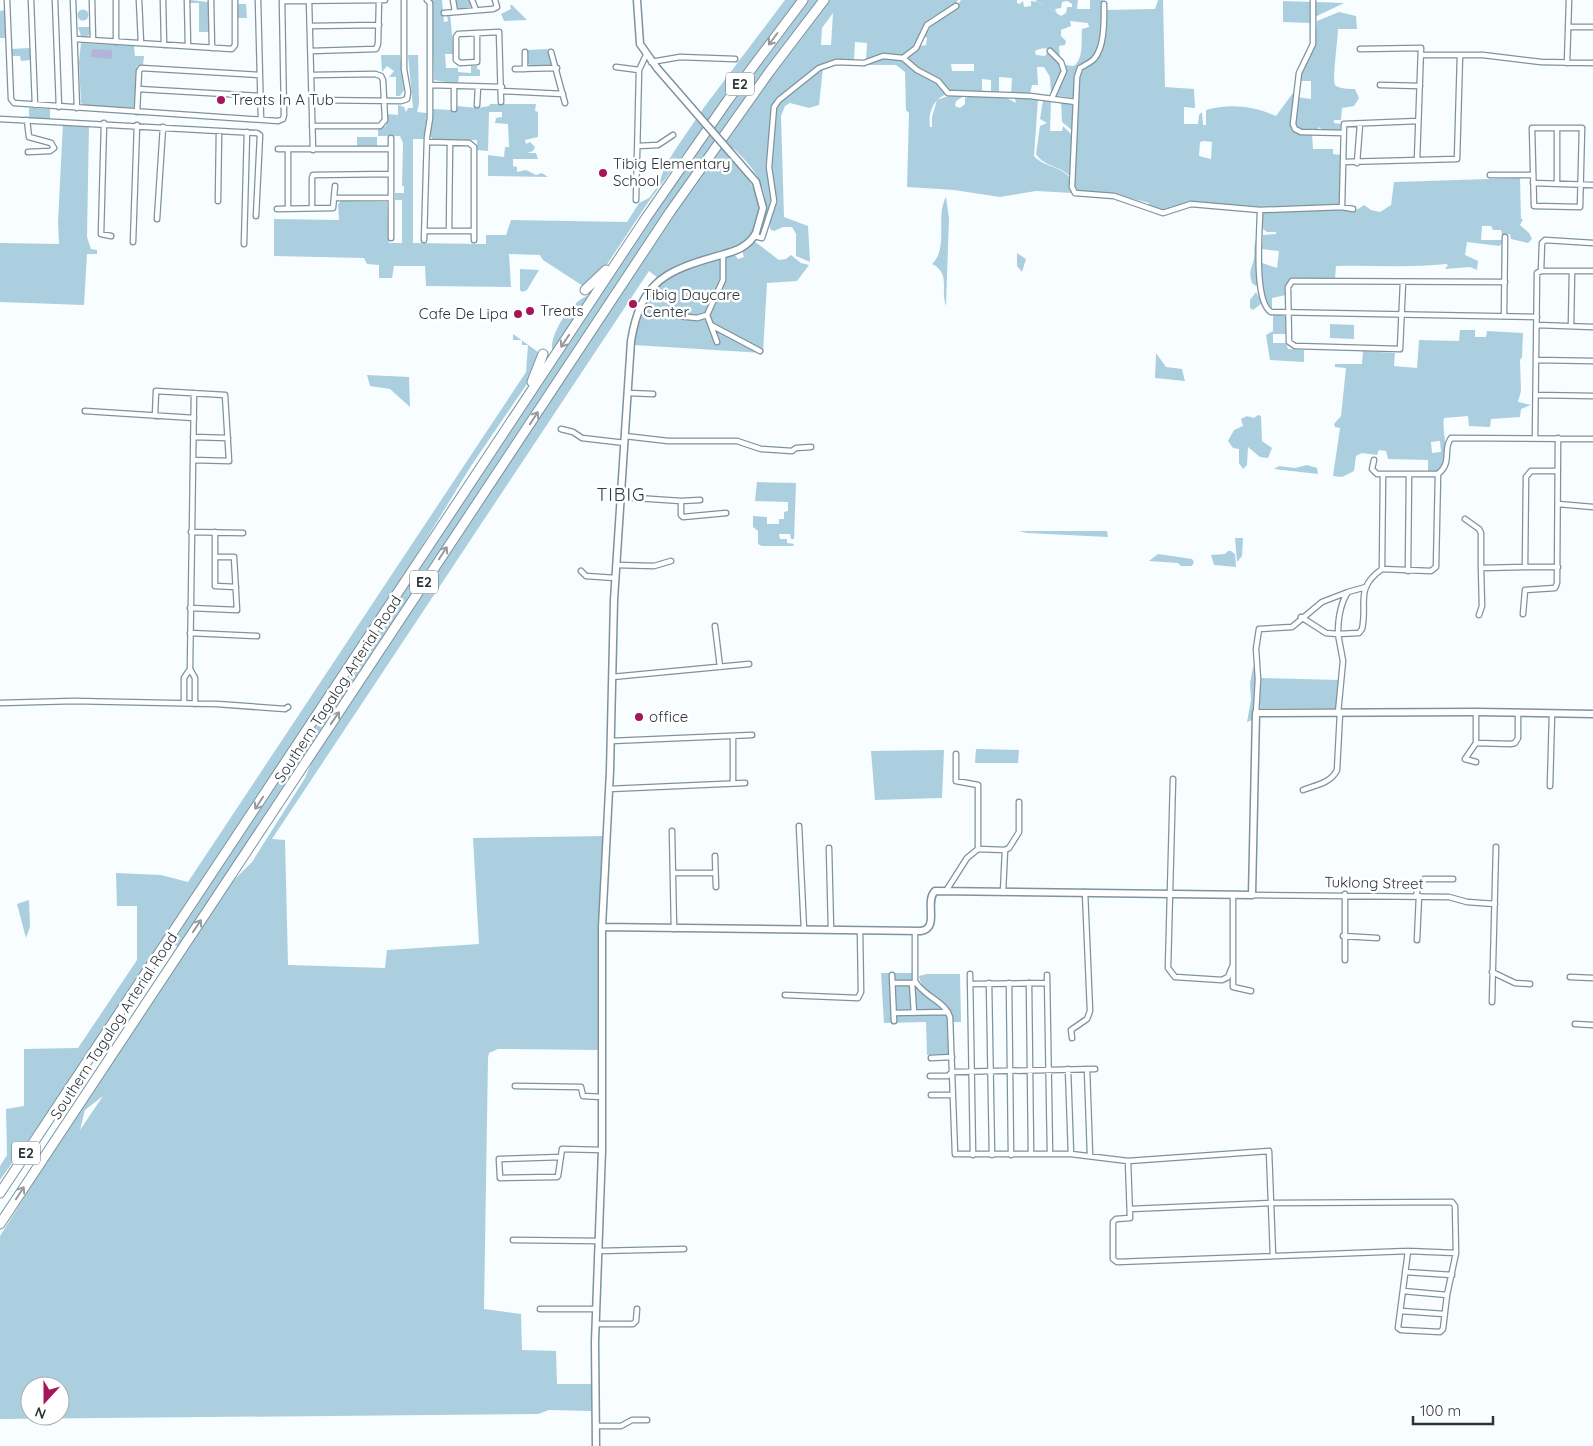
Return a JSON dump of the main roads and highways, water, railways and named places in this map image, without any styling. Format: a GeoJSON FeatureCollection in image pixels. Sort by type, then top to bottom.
{"type":"FeatureCollection","features":[{"type":"Feature","properties":{"kind":"highway","name":"Southern Tagalog Arterial Road"},"geometry":{"type":"LineString","coordinates":[[2,1191],[446,518],[679,169],[803,0]]}},
{"type":"Feature","properties":{"kind":"highway","name":"Southern Tagalog Arterial Road"},"geometry":{"type":"LineString","coordinates":[[0,1225],[670,212],[770,71],[824,0]]}},
{"type":"Feature","properties":{"kind":"highway"},"geometry":{"type":"LineString","coordinates":[[585,290],[602,275],[655,197],[679,169]]}},
{"type":"Feature","properties":{"kind":"highway"},"geometry":{"type":"LineString","coordinates":[[446,518],[478,463],[528,389],[543,354]]}},
{"type":"Feature","properties":{"kind":"place","name":"Treats In A Tub"},"geometry":{"type":"Point","coordinates":[221,100]}},
{"type":"Feature","properties":{"kind":"place","name":"Tibig Elementary School"},"geometry":{"type":"Point","coordinates":[603,173]}},
{"type":"Feature","properties":{"kind":"place","name":"Tibig Daycare Center"},"geometry":{"type":"Point","coordinates":[633,304]}},
{"type":"Feature","properties":{"kind":"place","name":"Treats"},"geometry":{"type":"Point","coordinates":[530,311]}},
{"type":"Feature","properties":{"kind":"place","name":"Cafe De Lipa"},"geometry":{"type":"Point","coordinates":[518,314]}},
{"type":"Feature","properties":{"kind":"place","name":"office"},"geometry":{"type":"Point","coordinates":[639,717]}},
{"type":"Feature","properties":{"kind":"district","name":"TIBIG"},"geometry":{"type":"Point","coordinates":[621,495]}}]}
